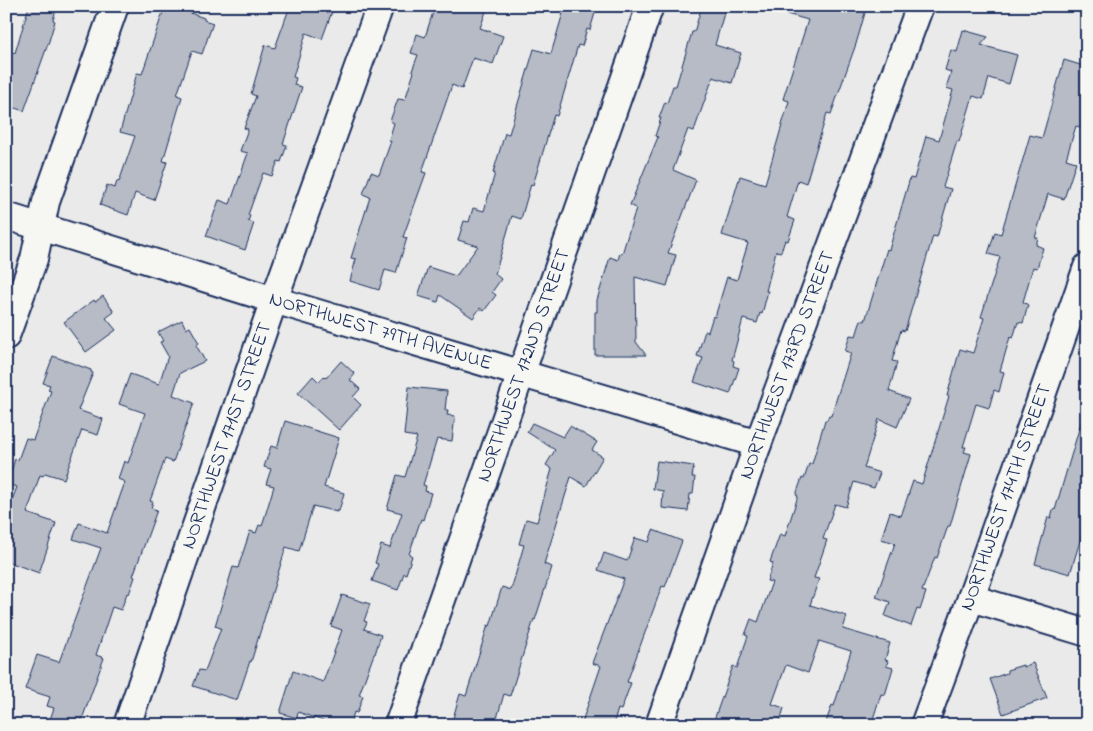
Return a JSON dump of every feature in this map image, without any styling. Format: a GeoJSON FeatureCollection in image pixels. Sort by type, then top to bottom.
{"type":"FeatureCollection","features":[{"type":"Feature","properties":{"kind":"street"},"geometry":{"type":"LineString","coordinates":[[6,336],[34,259],[46,202],[115,6]]}},
{"type":"Feature","properties":{"kind":"street","name":"NORTHWEST 171ST STREET"},"geometry":{"type":"LineString","coordinates":[[126,725],[274,300],[380,6]]}},
{"type":"Feature","properties":{"kind":"street","name":"NORTHWEST 172ND STREET"},"geometry":{"type":"LineString","coordinates":[[398,725],[650,6]]}},
{"type":"Feature","properties":{"kind":"street","name":"NORTHWEST 173RD STREET"},"geometry":{"type":"LineString","coordinates":[[659,725],[758,444],[920,6]]}},
{"type":"Feature","properties":{"kind":"street","name":"NORTHWEST 79TH AVENUE"},"geometry":{"type":"LineString","coordinates":[[6,216],[274,300],[758,444]]}},
{"type":"Feature","properties":{"kind":"street","name":"NORTHWEST 174TH STREET"},"geometry":{"type":"LineString","coordinates":[[924,725],[971,598],[1087,267]]}},
{"type":"Feature","properties":{"kind":"street"},"geometry":{"type":"LineString","coordinates":[[971,598],[1087,633]]}},
{"type":"Feature","properties":{"kind":"building"},"geometry":{"type":"Polygon","coordinates":[[[29,6],[57,6],[49,41],[24,111],[6,105],[6,50],[15,53],[29,6]]]}},
{"type":"Feature","properties":{"kind":"building"},"geometry":{"type":"Polygon","coordinates":[[[165,6],[171,6],[213,23],[202,54],[192,51],[177,95],[182,97],[163,161],[167,162],[154,200],[135,193],[128,215],[100,205],[107,185],[115,188],[117,181],[119,182],[135,136],[120,132],[137,73],[142,74],[165,6]]]}},
{"type":"Feature","properties":{"kind":"building"},"geometry":{"type":"Polygon","coordinates":[[[290,6],[334,6],[322,39],[306,33],[293,77],[296,78],[294,85],[302,87],[283,144],[287,145],[281,162],[278,161],[272,176],[263,173],[248,215],[250,216],[248,221],[254,223],[245,250],[206,236],[219,200],[230,204],[248,153],[240,151],[248,129],[244,128],[256,96],[251,94],[265,45],[275,48],[290,6]]]}},
{"type":"Feature","properties":{"kind":"building"},"geometry":{"type":"Polygon","coordinates":[[[435,6],[488,6],[480,28],[503,36],[493,64],[473,58],[462,89],[452,85],[422,172],[426,173],[403,237],[407,238],[396,273],[385,270],[379,290],[350,281],[356,259],[351,258],[370,197],[363,194],[371,172],[379,175],[391,141],[389,140],[394,123],[390,121],[398,99],[405,100],[414,72],[412,71],[418,55],[411,53],[417,34],[425,37],[435,6]]]}},
{"type":"Feature","properties":{"kind":"building"},"geometry":{"type":"Polygon","coordinates":[[[565,6],[594,6],[592,12],[595,13],[590,30],[587,29],[582,46],[578,45],[557,116],[554,115],[521,219],[512,216],[495,274],[501,279],[492,292],[496,295],[484,311],[480,308],[473,318],[440,295],[438,302],[418,296],[428,267],[456,276],[478,246],[458,240],[464,221],[469,222],[473,208],[484,211],[505,133],[509,134],[534,49],[551,54],[565,6]]]}},
{"type":"Feature","properties":{"kind":"building"},"geometry":{"type":"Polygon","coordinates":[[[702,6],[726,6],[715,45],[741,53],[732,83],[713,77],[694,131],[688,129],[673,170],[696,180],[668,253],[676,255],[667,286],[635,277],[636,342],[646,355],[595,355],[595,312],[597,312],[597,300],[610,257],[618,260],[620,253],[622,254],[636,208],[630,205],[658,137],[655,136],[661,118],[659,118],[673,86],[676,86],[702,6]]]}},
{"type":"Feature","properties":{"kind":"building"},"geometry":{"type":"Polygon","coordinates":[[[776,6],[867,6],[856,44],[831,114],[827,113],[806,183],[798,180],[787,217],[795,220],[788,241],[785,240],[781,252],[776,251],[762,314],[760,313],[757,323],[743,319],[732,360],[734,361],[733,366],[739,368],[730,394],[694,382],[703,358],[697,356],[705,331],[708,332],[713,316],[715,317],[727,277],[737,280],[748,243],[722,235],[740,176],[765,184],[789,101],[783,99],[808,20],[776,11],[776,6]]]}},
{"type":"Feature","properties":{"kind":"building"},"geometry":{"type":"Polygon","coordinates":[[[963,30],[988,37],[981,45],[1017,55],[1009,84],[989,78],[983,99],[973,96],[943,187],[951,189],[937,237],[933,236],[905,331],[901,330],[892,361],[897,362],[889,391],[909,399],[897,427],[879,419],[864,468],[880,473],[874,488],[854,482],[846,507],[835,504],[823,539],[827,540],[814,578],[819,579],[810,605],[847,616],[843,629],[890,643],[885,660],[888,661],[886,666],[893,668],[885,695],[881,694],[871,725],[825,725],[832,705],[834,706],[851,651],[819,641],[808,673],[786,665],[772,704],[784,708],[779,725],[728,725],[714,720],[733,666],[737,668],[748,636],[745,635],[751,619],[758,622],[772,582],[767,581],[773,563],[770,562],[780,534],[785,536],[798,496],[796,495],[809,464],[812,464],[825,420],[827,420],[829,415],[831,416],[851,353],[845,351],[850,335],[856,336],[861,320],[865,321],[887,249],[889,250],[910,178],[914,179],[926,136],[939,140],[953,90],[946,88],[951,72],[945,70],[951,50],[957,52],[963,30]]]}},
{"type":"Feature","properties":{"kind":"building"},"geometry":{"type":"Polygon","coordinates":[[[1064,60],[1087,67],[1087,129],[1076,126],[1066,159],[1076,162],[1064,199],[1048,194],[1035,238],[1038,238],[1036,245],[1043,248],[1037,268],[1033,267],[1023,302],[1028,305],[1023,323],[1018,322],[1013,338],[1010,337],[1000,371],[1004,372],[999,392],[994,390],[989,408],[976,404],[963,447],[966,447],[964,452],[971,454],[950,526],[948,526],[937,558],[935,557],[922,591],[926,592],[920,610],[917,609],[911,626],[885,616],[890,602],[876,597],[895,543],[881,539],[890,512],[901,516],[913,481],[922,484],[949,396],[947,396],[960,349],[973,353],[984,318],[981,317],[1000,257],[988,254],[995,232],[1001,234],[1030,135],[1042,138],[1064,60]]]}},
{"type":"Feature","properties":{"kind":"building"},"geometry":{"type":"Polygon","coordinates":[[[103,296],[114,312],[106,318],[116,330],[86,352],[64,322],[94,300],[95,302],[103,296]]]}},
{"type":"Feature","properties":{"kind":"building"},"geometry":{"type":"Polygon","coordinates":[[[182,320],[186,329],[190,327],[199,343],[196,345],[205,361],[180,373],[173,395],[194,403],[173,462],[165,459],[150,501],[153,502],[151,508],[157,510],[133,576],[135,577],[129,594],[127,593],[121,610],[112,607],[96,655],[104,658],[80,725],[48,725],[54,708],[47,706],[50,697],[25,689],[37,655],[59,662],[101,548],[73,539],[79,523],[107,533],[125,482],[118,479],[124,461],[128,463],[145,413],[119,404],[130,374],[159,384],[168,356],[160,342],[163,341],[158,332],[182,320]]]}},
{"type":"Feature","properties":{"kind":"building"},"geometry":{"type":"Polygon","coordinates":[[[53,356],[91,370],[93,373],[78,410],[103,419],[98,435],[82,430],[64,479],[45,473],[43,476],[40,475],[27,513],[56,523],[39,573],[6,561],[6,516],[17,487],[7,484],[15,459],[18,460],[26,438],[33,440],[51,391],[48,390],[50,385],[43,383],[53,356]]]}},
{"type":"Feature","properties":{"kind":"building"},"geometry":{"type":"Polygon","coordinates":[[[341,361],[355,374],[350,380],[360,389],[353,397],[361,405],[339,430],[298,393],[313,376],[319,382],[324,376],[326,378],[341,361]]]}},
{"type":"Feature","properties":{"kind":"building"},"geometry":{"type":"Polygon","coordinates":[[[409,387],[447,391],[445,410],[448,410],[447,415],[455,416],[452,441],[437,439],[423,485],[426,486],[425,491],[431,493],[423,520],[421,519],[409,554],[412,556],[406,574],[404,573],[398,590],[372,581],[378,564],[375,563],[381,545],[390,548],[402,513],[387,509],[397,475],[405,477],[417,437],[404,435],[409,387]]]}},
{"type":"Feature","properties":{"kind":"building"},"geometry":{"type":"Polygon","coordinates":[[[1082,419],[1087,420],[1087,518],[1070,574],[1035,564],[1048,517],[1051,518],[1053,509],[1055,510],[1082,419]]]}},
{"type":"Feature","properties":{"kind":"building"},"geometry":{"type":"Polygon","coordinates":[[[285,421],[339,438],[324,487],[344,493],[339,511],[337,510],[337,512],[313,506],[299,551],[286,547],[251,662],[237,700],[193,686],[199,670],[205,671],[221,628],[215,626],[233,567],[238,568],[250,531],[256,533],[259,525],[262,526],[274,486],[266,484],[271,469],[264,467],[271,446],[277,448],[285,421]]]}},
{"type":"Feature","properties":{"kind":"building"},"geometry":{"type":"Polygon","coordinates":[[[532,423],[563,437],[570,426],[597,442],[592,450],[603,457],[586,486],[571,477],[544,564],[552,567],[510,696],[504,694],[495,725],[451,725],[460,694],[466,696],[502,587],[511,590],[524,545],[519,544],[526,519],[537,522],[552,469],[546,465],[555,450],[527,432],[532,423]]]}},
{"type":"Feature","properties":{"kind":"building"},"geometry":{"type":"Polygon","coordinates":[[[657,461],[694,466],[692,477],[695,477],[693,494],[690,494],[688,511],[662,508],[663,491],[653,489],[657,461]]]}},
{"type":"Feature","properties":{"kind":"building"},"geometry":{"type":"Polygon","coordinates":[[[653,530],[682,541],[665,587],[662,586],[627,682],[631,683],[621,710],[618,709],[613,725],[581,725],[601,666],[592,663],[624,579],[598,570],[604,553],[627,561],[635,538],[649,542],[653,530]]]}},
{"type":"Feature","properties":{"kind":"building"},"geometry":{"type":"Polygon","coordinates":[[[342,595],[370,604],[364,621],[367,622],[364,629],[381,635],[359,695],[363,696],[357,713],[354,712],[350,725],[334,725],[298,712],[297,718],[280,713],[293,671],[323,682],[342,630],[331,626],[342,595]]]}},
{"type":"Feature","properties":{"kind":"building"},"geometry":{"type":"Polygon","coordinates":[[[1033,663],[1047,698],[1003,714],[990,679],[1007,673],[1007,670],[1033,663]]]}}]}
